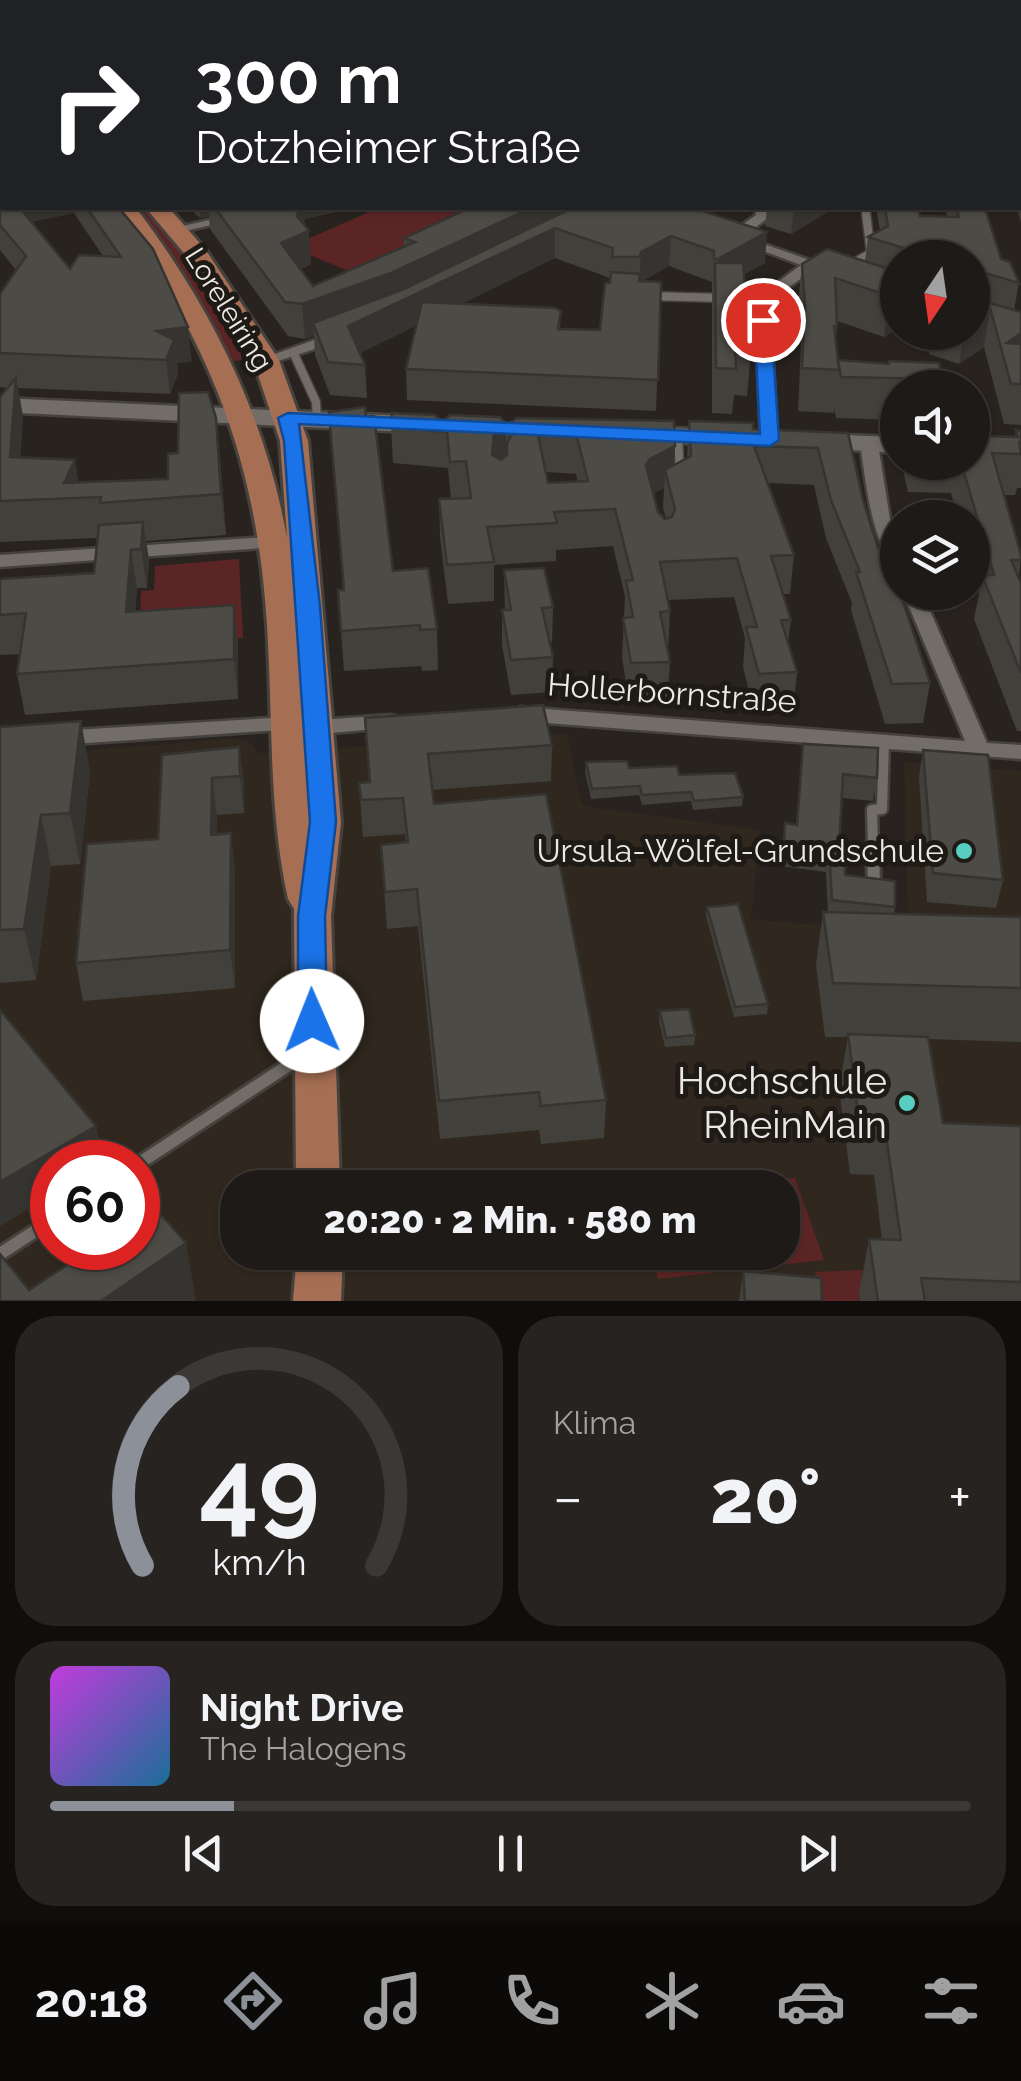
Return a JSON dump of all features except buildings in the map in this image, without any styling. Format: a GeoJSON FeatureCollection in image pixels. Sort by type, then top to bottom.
{"type":"FeatureCollection","features":[{"type":"Feature","properties":{"kind":"main road","name":"Loreleiring"},"geometry":{"type":"LineString","coordinates":[[126,210],[215,344],[266,493],[289,542]]}},
{"type":"Feature","properties":{"kind":"main road","name":"Loreleiring"},"geometry":{"type":"LineString","coordinates":[[159,210],[177,229],[266,360],[294,441],[289,542]]}},
{"type":"Feature","properties":{"kind":"main road"},"geometry":{"type":"LineString","coordinates":[[0,406],[464,427]]}},
{"type":"Feature","properties":{"kind":"main road"},"geometry":{"type":"LineString","coordinates":[[607,434],[880,444]]}},
{"type":"Feature","properties":{"kind":"main road"},"geometry":{"type":"LineString","coordinates":[[289,542],[303,726],[323,822],[312,916],[317,1170]]}},
{"type":"Feature","properties":{"kind":"main road"},"geometry":{"type":"LineString","coordinates":[[318,1301],[319,1270]]}},
{"type":"Feature","properties":{"kind":"street"},"geometry":{"type":"LineString","coordinates":[[177,229],[267,210]]}},
{"type":"Feature","properties":{"kind":"street"},"geometry":{"type":"LineString","coordinates":[[733,238],[758,223],[763,216],[762,210]]}},
{"type":"Feature","properties":{"kind":"street"},"geometry":{"type":"LineString","coordinates":[[715,232],[857,279]]}},
{"type":"Feature","properties":{"kind":"street"},"geometry":{"type":"LineString","coordinates":[[770,440],[762,300],[812,264]]}},
{"type":"Feature","properties":{"kind":"street"},"geometry":{"type":"LineString","coordinates":[[266,360],[294,354],[356,330]]}},
{"type":"Feature","properties":{"kind":"street"},"geometry":{"type":"LineString","coordinates":[[869,444],[880,513]]}},
{"type":"Feature","properties":{"kind":"street"},"geometry":{"type":"LineString","coordinates":[[0,561],[289,542]]}},
{"type":"Feature","properties":{"kind":"street"},"geometry":{"type":"LineString","coordinates":[[920,610],[980,750]]}},
{"type":"Feature","properties":{"kind":"street","name":"Hollerbornstraße"},"geometry":{"type":"LineString","coordinates":[[500,714],[1021,752]]}},
{"type":"Feature","properties":{"kind":"street"},"geometry":{"type":"LineString","coordinates":[[33,740],[412,720]]}},
{"type":"Feature","properties":{"kind":"lane"},"geometry":{"type":"LineString","coordinates":[[838,272],[871,253],[865,210]]}},
{"type":"Feature","properties":{"kind":"lane"},"geometry":{"type":"LineString","coordinates":[[630,296],[762,300]]}},
{"type":"Feature","properties":{"kind":"lane","name":"Loreleiring"},"geometry":{"type":"LineString","coordinates":[[294,354],[316,402],[317,420]]}},
{"type":"Feature","properties":{"kind":"lane"},"geometry":{"type":"LineString","coordinates":[[678,436],[681,489]]}},
{"type":"Feature","properties":{"kind":"lane"},"geometry":{"type":"LineString","coordinates":[[874,895],[872,810],[882,809],[884,742]]}},
{"type":"Feature","properties":{"kind":"lane"},"geometry":{"type":"LineString","coordinates":[[160,1150],[314,1049]]}},
{"type":"Feature","properties":{"kind":"lane"},"geometry":{"type":"LineString","coordinates":[[0,1254],[30,1234]]}},
{"type":"Feature","properties":{"kind":"shaded area"},"geometry":{"type":"Polygon","coordinates":[[[135,210],[151,210],[171,231],[255,358],[230,362],[155,232],[135,210]]]}},
{"type":"Feature","properties":{"kind":"shaded area"},"geometry":{"type":"Polygon","coordinates":[[[373,210],[495,210],[358,275],[305,253],[310,238],[373,210]]]}},
{"type":"Feature","properties":{"kind":"shaded area"},"geometry":{"type":"Polygon","coordinates":[[[239,559],[243,638],[140,646],[141,591],[154,590],[155,566],[239,559]]]}},
{"type":"Feature","properties":{"kind":"shaded area"},"geometry":{"type":"Polygon","coordinates":[[[567,733],[582,806],[760,830],[751,919],[895,932],[908,931],[904,762],[1021,771],[1021,1301],[0,1301],[0,758],[236,738],[252,743],[258,753],[567,733]]]}},
{"type":"Feature","properties":{"kind":"shaded area"},"geometry":{"type":"Polygon","coordinates":[[[800,1192],[824,1260],[800,1263],[800,1192]]]}},
{"type":"Feature","properties":{"kind":"shaded area"},"geometry":{"type":"Polygon","coordinates":[[[656,1270],[737,1270],[658,1279],[656,1270]]]}},
{"type":"Feature","properties":{"kind":"shaded area"},"geometry":{"type":"Polygon","coordinates":[[[862,1270],[860,1301],[820,1301],[815,1272],[862,1270]]]}},
{"type":"Feature","properties":{"kind":"place","name":"Ursula-Wölfel-Grundschule"},"geometry":{"type":"Point","coordinates":[964,851]}},
{"type":"Feature","properties":{"kind":"place","name":"Hochschule RheinMain"},"geometry":{"type":"Point","coordinates":[907,1103]}},
{"type":"Feature","properties":{"kind":"route"},"geometry":{"type":"LineString","coordinates":[[312,1021],[312,916],[323,822],[294,441],[288,418],[770,440],[763,320]]}}]}
